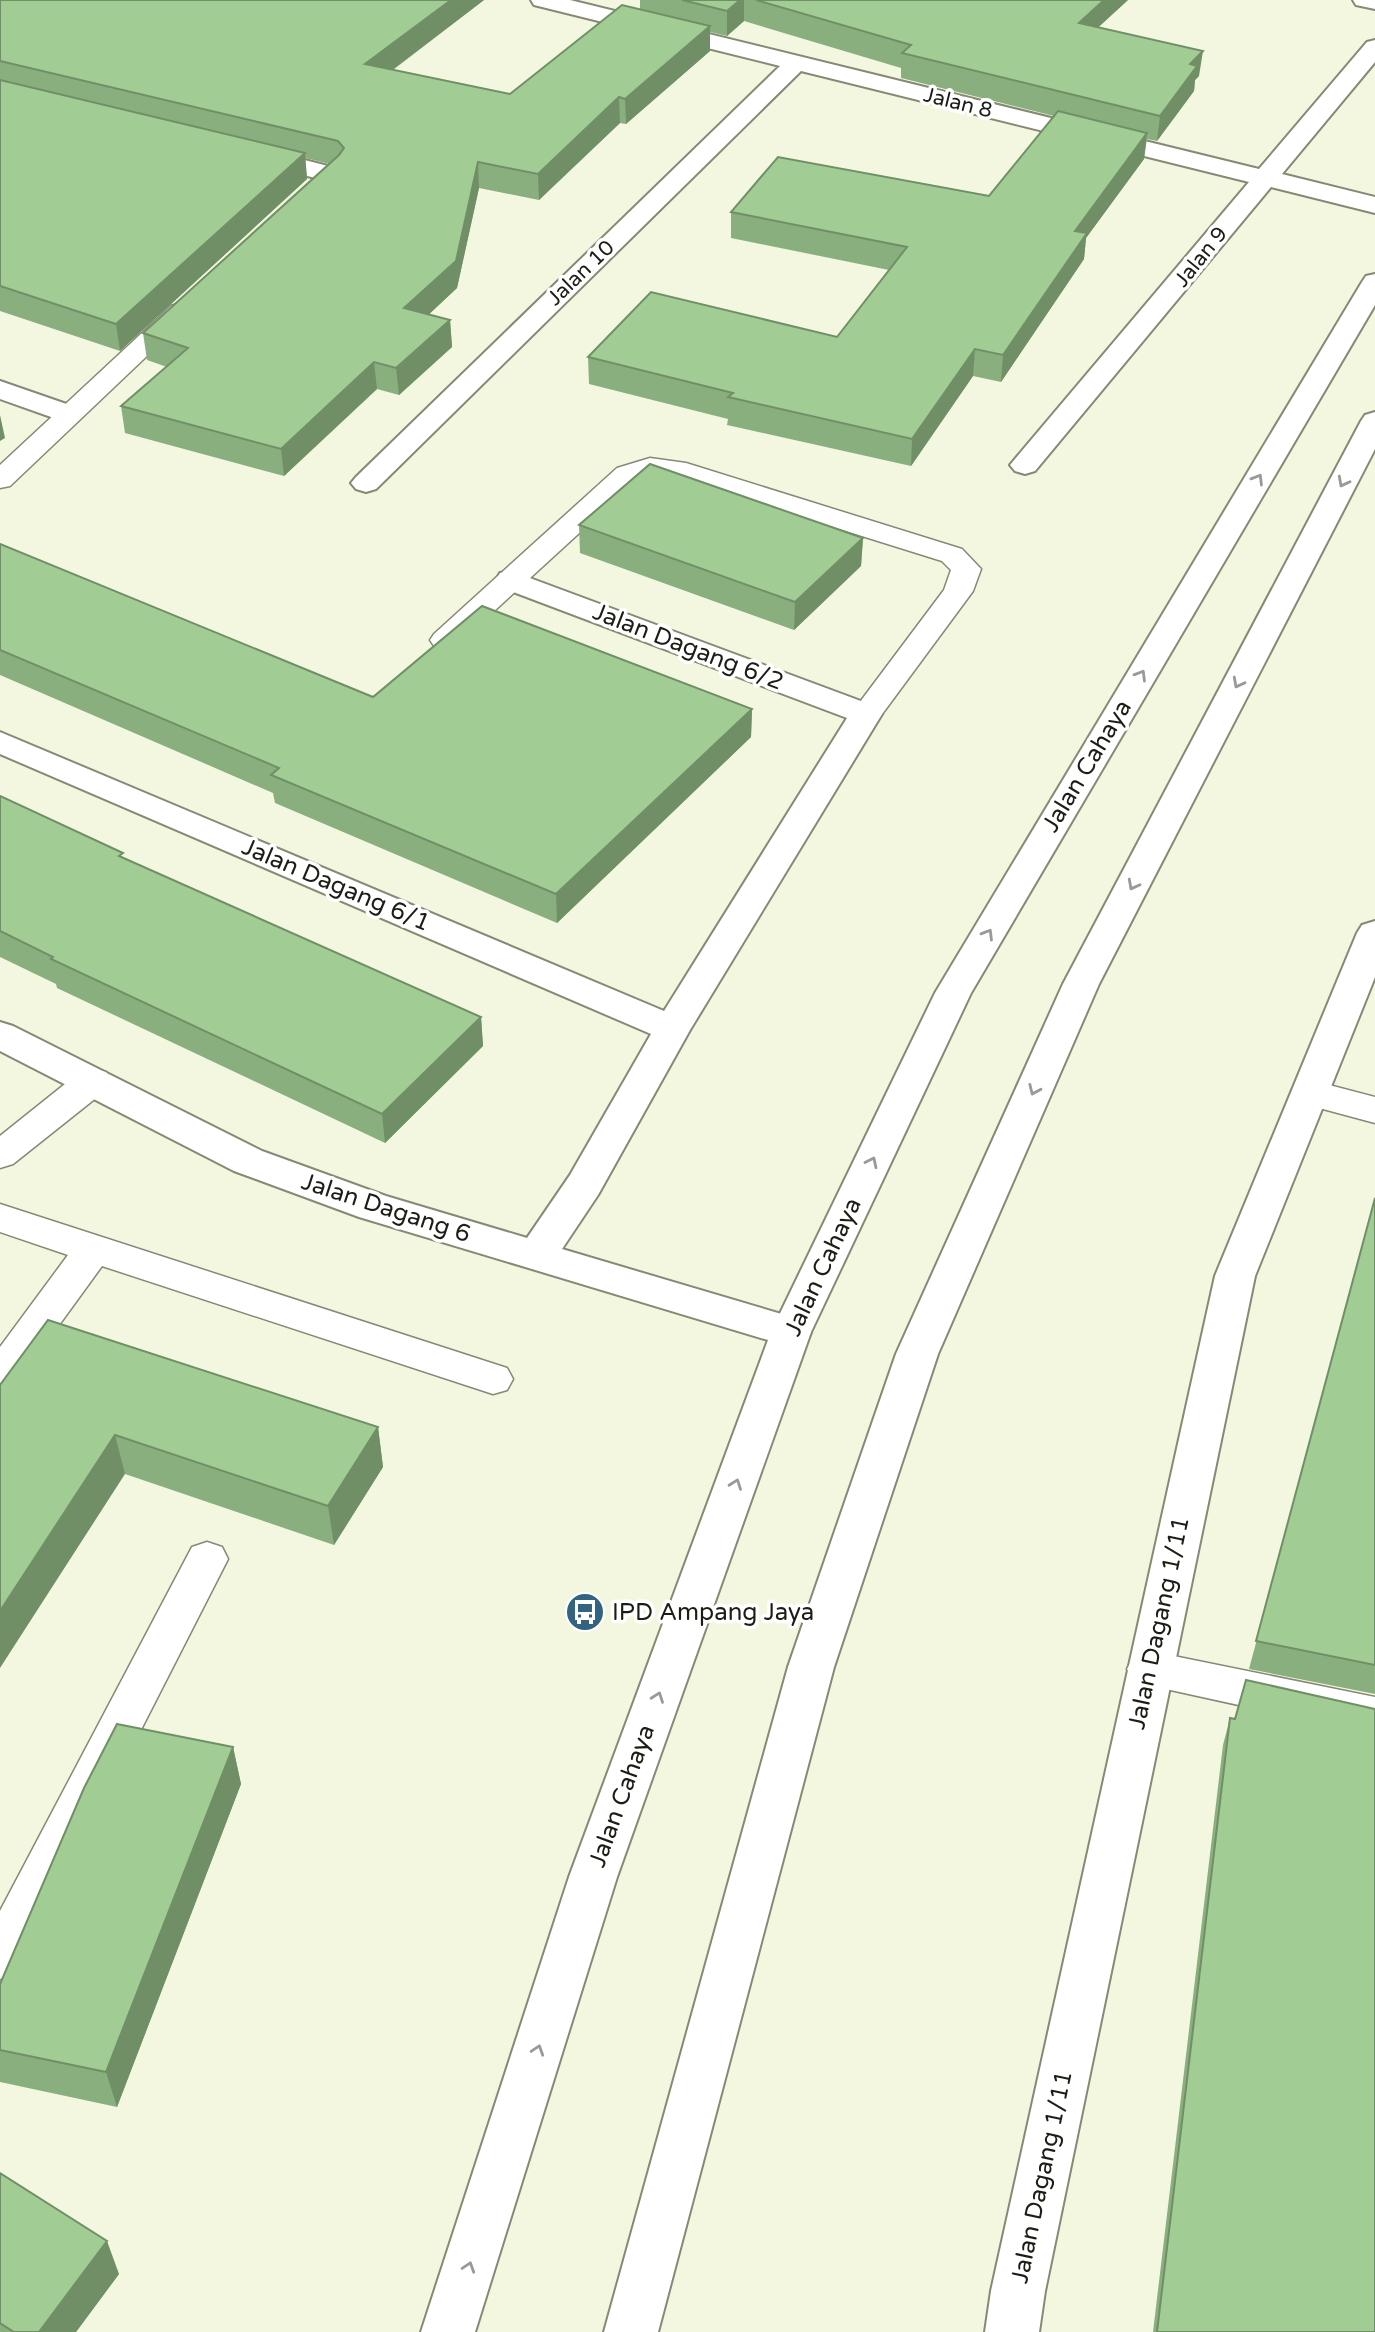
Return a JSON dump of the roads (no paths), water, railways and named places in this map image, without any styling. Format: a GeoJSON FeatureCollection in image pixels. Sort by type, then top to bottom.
{"type":"FeatureCollection","features":[{"type":"Feature","properties":{"kind":"street","name":"Jalan 8"},"geometry":{"type":"LineString","coordinates":[[542,0],[1375,205]]}},
{"type":"Feature","properties":{"kind":"street"},"geometry":{"type":"LineString","coordinates":[[1364,0],[1375,2]]}},
{"type":"Feature","properties":{"kind":"street","name":"Jalan 9"},"geometry":{"type":"LineString","coordinates":[[1025,465],[1375,47]]}},
{"type":"Feature","properties":{"kind":"street","name":"Jalan 10"},"geometry":{"type":"LineString","coordinates":[[366,483],[796,63]]}},
{"type":"Feature","properties":{"kind":"street"},"geometry":{"type":"LineString","coordinates":[[239,151],[331,174]]}},
{"type":"Feature","properties":{"kind":"street","name":"Jalan Cahaya"},"geometry":{"type":"LineString","coordinates":[[448,2332],[593,1877],[791,1332],[953,993],[1375,282]]}},
{"type":"Feature","properties":{"kind":"street"},"geometry":{"type":"LineString","coordinates":[[0,388],[68,414]]}},
{"type":"Feature","properties":{"kind":"street"},"geometry":{"type":"LineString","coordinates":[[631,2332],[811,1667],[917,1354],[1081,984],[1375,421]]}},
{"type":"Feature","properties":{"kind":"street","name":"Jalan Dagang 6/2"},"geometry":{"type":"LineString","coordinates":[[511,580],[866,714]]}},
{"type":"Feature","properties":{"kind":"street"},"geometry":{"type":"LineString","coordinates":[[536,1256],[584,1185],[672,1028],[866,714]]}},
{"type":"Feature","properties":{"kind":"street","name":"Jalan Dagang 6/1"},"geometry":{"type":"LineString","coordinates":[[0,742],[672,1028]]}},
{"type":"Feature","properties":{"kind":"street","name":"Jalan Dagang 1/11"},"geometry":{"type":"LineString","coordinates":[[1012,2332],[1018,2291],[1149,1669],[1235,1276],[1375,933]]}},
{"type":"Feature","properties":{"kind":"street","name":"Jalan Dagang 6"},"geometry":{"type":"LineString","coordinates":[[0,1035],[248,1161],[373,1207],[791,1332]]}},
{"type":"Feature","properties":{"kind":"lane"},"geometry":{"type":"LineString","coordinates":[[311,192],[331,174]]}},
{"type":"Feature","properties":{"kind":"lane"},"geometry":{"type":"LineString","coordinates":[[0,480],[199,294]]}},
{"type":"Feature","properties":{"kind":"lane"},"geometry":{"type":"LineString","coordinates":[[424,659],[627,474],[650,466],[676,469],[952,555],[966,569],[958,591],[866,714]]}},
{"type":"Feature","properties":{"kind":"lane"},"geometry":{"type":"LineString","coordinates":[[0,1154],[93,1081]]}},
{"type":"Feature","properties":{"kind":"lane"},"geometry":{"type":"LineString","coordinates":[[1310,1093],[1375,1110]]}},
{"type":"Feature","properties":{"kind":"lane"},"geometry":{"type":"LineString","coordinates":[[0,1217],[494,1379]]}},
{"type":"Feature","properties":{"kind":"lane"},"geometry":{"type":"LineString","coordinates":[[0,1376],[94,1248]]}},
{"type":"Feature","properties":{"kind":"lane"},"geometry":{"type":"LineString","coordinates":[[0,1958],[207,1559]]}},
{"type":"Feature","properties":{"kind":"lane"},"geometry":{"type":"LineString","coordinates":[[1149,1669],[1375,1716]]}},
{"type":"Feature","properties":{"kind":"place","name":"IPD Ampang Jaya"},"geometry":{"type":"Point","coordinates":[585,1612]}}]}
